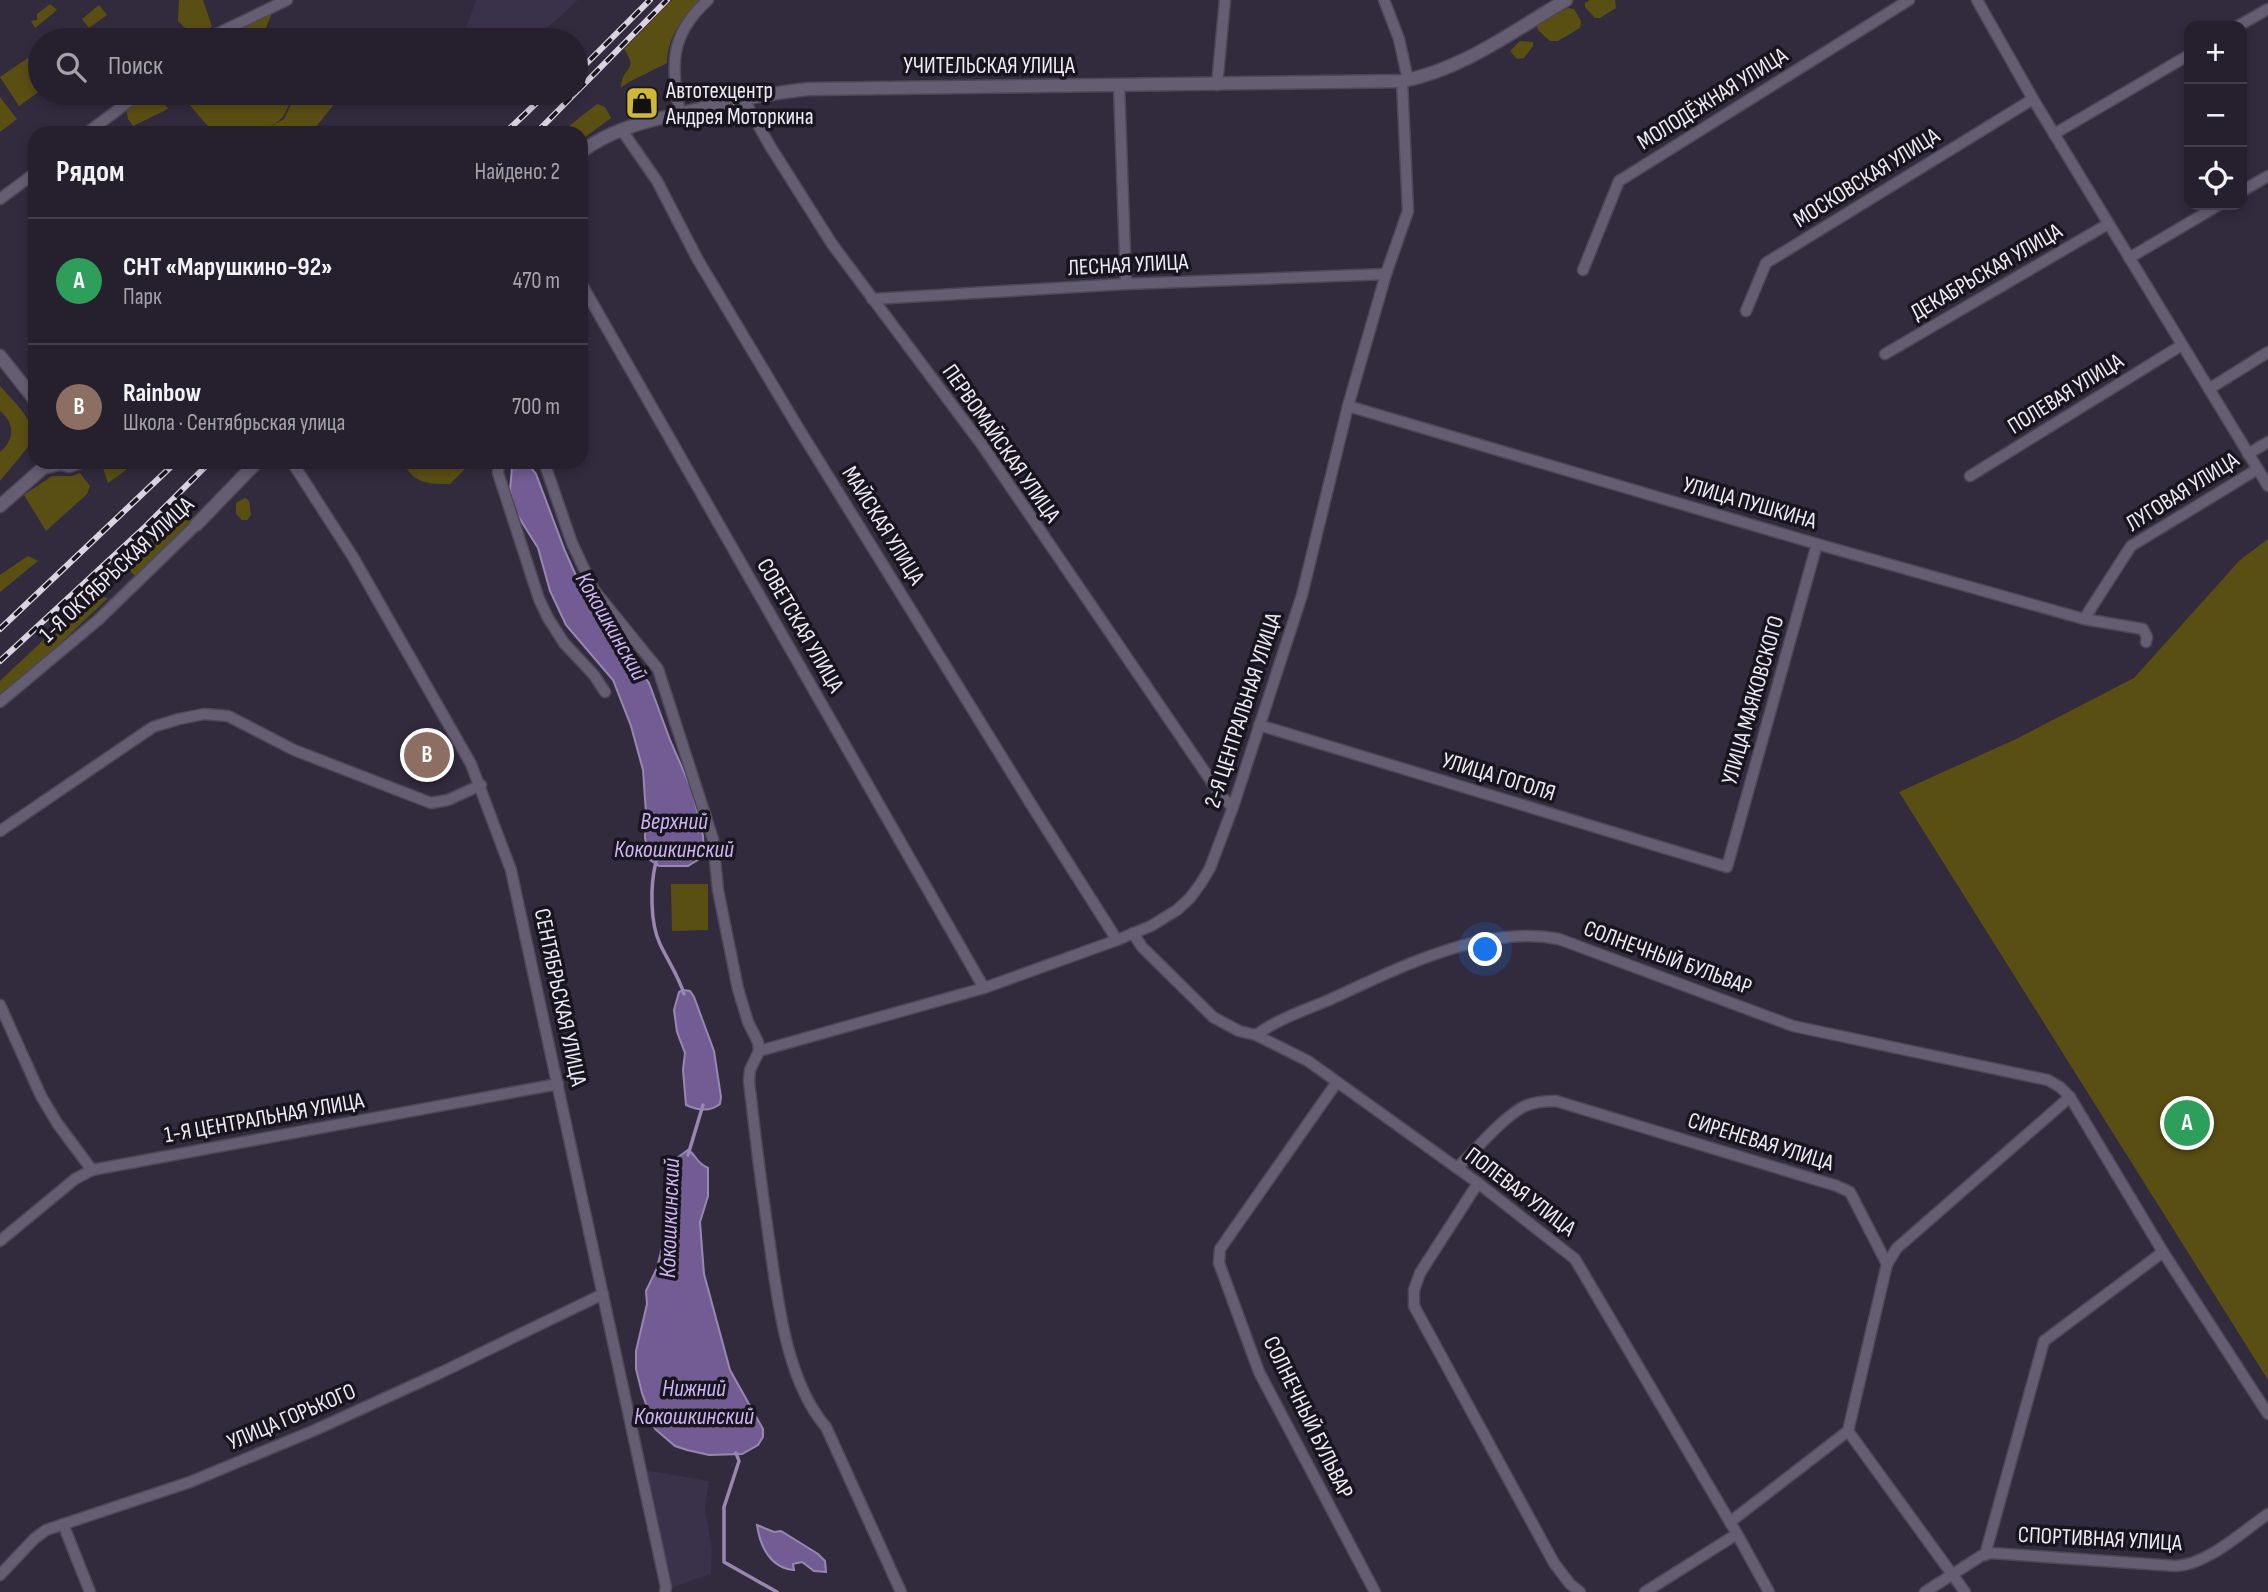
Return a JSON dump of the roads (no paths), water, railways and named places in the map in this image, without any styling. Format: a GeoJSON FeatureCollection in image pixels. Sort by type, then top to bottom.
{"type":"FeatureCollection","features":[{"type":"Feature","properties":{"kind":"street"},"geometry":{"type":"LineString","coordinates":[[229,28],[287,0]]}},
{"type":"Feature","properties":{"kind":"street"},"geometry":{"type":"LineString","coordinates":[[680,114],[674,79],[677,45],[687,21],[708,0]]}},
{"type":"Feature","properties":{"kind":"street"},"geometry":{"type":"LineString","coordinates":[[1217,85],[1224,0]]}},
{"type":"Feature","properties":{"kind":"street"},"geometry":{"type":"LineString","coordinates":[[1384,0],[1399,39],[1405,81]]}},
{"type":"Feature","properties":{"kind":"street","name":"УЧИТЕЛЬСКАЯ УЛИЦА"},"geometry":{"type":"LineString","coordinates":[[588,147],[621,129],[743,98],[776,93],[844,88],[1405,81],[1433,74],[1455,64],[1566,0]]}},
{"type":"Feature","properties":{"kind":"street","name":"МОЛОДЁЖНАЯ УЛИЦА"},"geometry":{"type":"LineString","coordinates":[[1583,270],[1619,181],[1909,0]]}},
{"type":"Feature","properties":{"kind":"street"},"geometry":{"type":"LineString","coordinates":[[1982,2],[2033,99],[2268,486]]}},
{"type":"Feature","properties":{"kind":"street"},"geometry":{"type":"LineString","coordinates":[[2247,21],[2268,9]]}},
{"type":"Feature","properties":{"kind":"street"},"geometry":{"type":"LineString","coordinates":[[2054,134],[2184,58]]}},
{"type":"Feature","properties":{"kind":"street","name":"2-Я ЦЕНТРАЛЬНАЯ УЛИЦА"},"geometry":{"type":"LineString","coordinates":[[759,1051],[984,988],[1118,940],[1162,919],[1190,898],[1210,869],[1302,595],[1348,406],[1386,274],[1408,211],[1405,81]]}},
{"type":"Feature","properties":{"kind":"street"},"geometry":{"type":"LineString","coordinates":[[1119,85],[1126,284]]}},
{"type":"Feature","properties":{"kind":"street","name":"ПЕРВОМАЙСКАЯ УЛИЦА"},"geometry":{"type":"LineString","coordinates":[[743,98],[832,244],[982,445],[1222,797],[1233,807]]}},
{"type":"Feature","properties":{"kind":"street","name":"МОСКОВСКАЯ УЛИЦА"},"geometry":{"type":"LineString","coordinates":[[1746,310],[1766,263],[2033,99]]}},
{"type":"Feature","properties":{"kind":"street"},"geometry":{"type":"LineString","coordinates":[[96,126],[124,105]]}},
{"type":"Feature","properties":{"kind":"street","name":"МАЙСКАЯ УЛИЦА"},"geometry":{"type":"LineString","coordinates":[[621,129],[657,181],[698,260],[796,424],[1118,940]]}},
{"type":"Feature","properties":{"kind":"street"},"geometry":{"type":"LineString","coordinates":[[2247,188],[2268,176]]}},
{"type":"Feature","properties":{"kind":"street"},"geometry":{"type":"LineString","coordinates":[[0,199],[28,178]]}},
{"type":"Feature","properties":{"kind":"street"},"geometry":{"type":"LineString","coordinates":[[2129,258],[2211,210]]}},
{"type":"Feature","properties":{"kind":"street","name":"ДЕКАБРЬСКАЯ УЛИЦА"},"geometry":{"type":"LineString","coordinates":[[1885,354],[2108,224]]}},
{"type":"Feature","properties":{"kind":"street","name":"ЛЕСНАЯ УЛИЦА"},"geometry":{"type":"LineString","coordinates":[[872,299],[1126,284],[1386,274]]}},
{"type":"Feature","properties":{"kind":"street","name":"СОВЕТСКАЯ УЛИЦА"},"geometry":{"type":"LineString","coordinates":[[588,295],[984,988]]}},
{"type":"Feature","properties":{"kind":"street","name":"ПОЛЕВАЯ УЛИЦА"},"geometry":{"type":"LineString","coordinates":[[1970,476],[2182,345]]}},
{"type":"Feature","properties":{"kind":"street"},"geometry":{"type":"LineString","coordinates":[[2208,388],[2268,352]]}},
{"type":"Feature","properties":{"kind":"street"},"geometry":{"type":"LineString","coordinates":[[0,356],[28,391]]}},
{"type":"Feature","properties":{"kind":"street","name":"УЛИЦА ПУШКИНА"},"geometry":{"type":"LineString","coordinates":[[1348,406],[1817,544],[2084,619],[2143,629],[2146,642]]}},
{"type":"Feature","properties":{"kind":"street","name":"ЛУГОВАЯ УЛИЦА"},"geometry":{"type":"LineString","coordinates":[[2248,454],[2268,442]]}},
{"type":"Feature","properties":{"kind":"street"},"geometry":{"type":"LineString","coordinates":[[0,506],[40,469]]}},
{"type":"Feature","properties":{"kind":"street","name":"1-Я ОКТЯБРЬСКАЯ УЛИЦА"},"geometry":{"type":"LineString","coordinates":[[0,702],[98,620],[250,469]]}},
{"type":"Feature","properties":{"kind":"street","name":"СЕНТЯБРЬСКАЯ УЛИЦА"},"geometry":{"type":"LineString","coordinates":[[296,469],[386,613],[465,753],[481,785],[511,870],[666,1590]]}},
{"type":"Feature","properties":{"kind":"street"},"geometry":{"type":"LineString","coordinates":[[498,469],[541,604],[564,643],[594,675],[605,692]]}},
{"type":"Feature","properties":{"kind":"street"},"geometry":{"type":"LineString","coordinates":[[546,469],[572,543],[589,580],[601,601],[657,669],[713,839],[718,890],[738,989],[748,1022],[758,1042],[759,1051],[750,1070],[749,1081],[757,1160],[785,1338],[809,1403],[826,1427],[901,1592]]}},
{"type":"Feature","properties":{"kind":"street","name":"ЛУГОВАЯ УЛИЦА"},"geometry":{"type":"LineString","coordinates":[[2084,619],[2131,546],[2256,470]]}},
{"type":"Feature","properties":{"kind":"street","name":"УЛИЦА МАЯКОВСКОГО"},"geometry":{"type":"LineString","coordinates":[[1727,867],[1817,544]]}},
{"type":"Feature","properties":{"kind":"street"},"geometry":{"type":"LineString","coordinates":[[0,831],[153,727],[195,715],[228,716],[294,751],[431,803],[448,800],[481,785]]}},
{"type":"Feature","properties":{"kind":"street","name":"УЛИЦА ГОГОЛЯ"},"geometry":{"type":"LineString","coordinates":[[1259,725],[1727,867]]}},
{"type":"Feature","properties":{"kind":"street","name":"ПОЛЕВАЯ УЛИЦА"},"geometry":{"type":"LineString","coordinates":[[1133,933],[1142,947],[1213,1017],[1295,1054],[1337,1082],[1457,1168],[1575,1259],[1769,1592]]}},
{"type":"Feature","properties":{"kind":"street","name":"СОЛНЕЧНЫЙ БУЛЬВАР"},"geometry":{"type":"LineString","coordinates":[[1256,1035],[1392,971],[1470,943],[1543,936],[1559,939],[1793,1026],[2048,1080],[2070,1097]]}},
{"type":"Feature","properties":{"kind":"street"},"geometry":{"type":"LineString","coordinates":[[0,1005],[41,1096],[57,1123],[92,1170]]}},
{"type":"Feature","properties":{"kind":"street","name":"СОЛНЕЧНЫЙ БУЛЬВАР"},"geometry":{"type":"LineString","coordinates":[[1337,1082],[1220,1249],[1219,1263],[1259,1372],[1375,1592]]}},
{"type":"Feature","properties":{"kind":"street","name":"1-Я ЦЕНТРАЛЬНАЯ УЛИЦА"},"geometry":{"type":"LineString","coordinates":[[0,1241],[75,1179],[92,1170],[558,1084]]}},
{"type":"Feature","properties":{"kind":"street"},"geometry":{"type":"LineString","coordinates":[[1730,1522],[1848,1430],[1887,1264],[1900,1245],[2070,1097],[2163,1252],[2268,1414]]}},
{"type":"Feature","properties":{"kind":"street","name":"СИРЕНЕВАЯ УЛИЦА"},"geometry":{"type":"LineString","coordinates":[[1457,1168],[1518,1110],[1541,1101],[1556,1101],[1837,1185],[1850,1192],[1887,1264]]}},
{"type":"Feature","properties":{"kind":"street"},"geometry":{"type":"LineString","coordinates":[[1478,1184],[1420,1273],[1414,1290],[1414,1306],[1554,1563],[1570,1584],[1580,1592]]}},
{"type":"Feature","properties":{"kind":"street"},"geometry":{"type":"LineString","coordinates":[[1985,1555],[2044,1340],[2163,1252]]}},
{"type":"Feature","properties":{"kind":"street","name":"УЛИЦА ГОРЬКОГО"},"geometry":{"type":"LineString","coordinates":[[0,1575],[40,1533],[190,1482],[314,1430],[603,1294]]}},
{"type":"Feature","properties":{"kind":"street"},"geometry":{"type":"LineString","coordinates":[[1848,1430],[1965,1592]]}},
{"type":"Feature","properties":{"kind":"street","name":"СПОРТИВНАЯ УЛИЦА"},"geometry":{"type":"LineString","coordinates":[[1925,1592],[1985,1555],[1997,1553],[2183,1566],[2208,1556],[2268,1514]]}},
{"type":"Feature","properties":{"kind":"street"},"geometry":{"type":"LineString","coordinates":[[63,1524],[90,1592]]}},
{"type":"Feature","properties":{"kind":"street"},"geometry":{"type":"LineString","coordinates":[[1645,1592],[1737,1534]]}},
{"type":"Feature","properties":{"kind":"water","name":"Верхний Кокошкинский"},"geometry":{"type":"Polygon","coordinates":[[[512,469],[532,469],[586,598],[649,683],[692,790],[703,836],[704,856],[688,866],[659,866],[650,860],[645,838],[643,770],[631,726],[613,680],[566,625],[550,591],[538,548],[515,511],[510,490],[512,469]]]}},
{"type":"Feature","properties":{"kind":"water"},"geometry":{"type":"Polygon","coordinates":[[[690,991],[694,997],[714,1051],[721,1097],[720,1104],[708,1109],[686,1105],[683,1070],[685,1053],[677,1032],[674,1010],[679,992],[690,991]]]}},
{"type":"Feature","properties":{"kind":"water","name":"Нижний Кокошкинский"},"geometry":{"type":"Polygon","coordinates":[[[688,1150],[708,1168],[708,1196],[700,1222],[704,1274],[730,1370],[763,1429],[763,1437],[758,1445],[742,1454],[709,1455],[675,1446],[655,1429],[636,1369],[636,1351],[647,1304],[646,1291],[657,1268],[666,1231],[677,1158],[688,1150]]]}},
{"type":"Feature","properties":{"kind":"water"},"geometry":{"type":"Polygon","coordinates":[[[757,1525],[774,1532],[781,1531],[818,1554],[825,1561],[826,1572],[814,1571],[802,1562],[793,1564],[794,1570],[779,1565],[764,1548],[757,1525]]]}},
{"type":"Feature","properties":{"kind":"waterway","name":"Кокошкинский"},"geometry":{"type":"LineString","coordinates":[[656,862],[652,893],[654,926],[684,994]]}},
{"type":"Feature","properties":{"kind":"waterway","name":"Кокошкинский"},"geometry":{"type":"LineString","coordinates":[[688,1155],[703,1105]]}},
{"type":"Feature","properties":{"kind":"waterway","name":"Кокошкинский"},"geometry":{"type":"LineString","coordinates":[[736,1453],[739,1461],[724,1507],[724,1562],[777,1592]]}},
{"type":"Feature","properties":{"kind":"railway"},"geometry":{"type":"LineString","coordinates":[[588,62],[650,0]]}},
{"type":"Feature","properties":{"kind":"railway"},"geometry":{"type":"LineString","coordinates":[[588,80],[667,0]]}},
{"type":"Feature","properties":{"kind":"railway"},"geometry":{"type":"LineString","coordinates":[[512,126],[534,105]]}},
{"type":"Feature","properties":{"kind":"railway"},"geometry":{"type":"LineString","coordinates":[[543,126],[564,105]]}},
{"type":"Feature","properties":{"kind":"railway"},"geometry":{"type":"LineString","coordinates":[[0,629],[169,469]]}},
{"type":"Feature","properties":{"kind":"railway"},"geometry":{"type":"LineString","coordinates":[[0,661],[144,528],[203,469]]}},
{"type":"Feature","properties":{"kind":"place","name":"Автотехцентр Андрея Моторкина"},"geometry":{"type":"Point","coordinates":[642,103]}},
{"type":"Feature","properties":{"kind":"place","name":"Rainbow"},"geometry":{"type":"Point","coordinates":[427,755]}},
{"type":"Feature","properties":{"kind":"place","name":"СНТ «Марушкино-92»"},"geometry":{"type":"Point","coordinates":[2187,1123]}}]}
